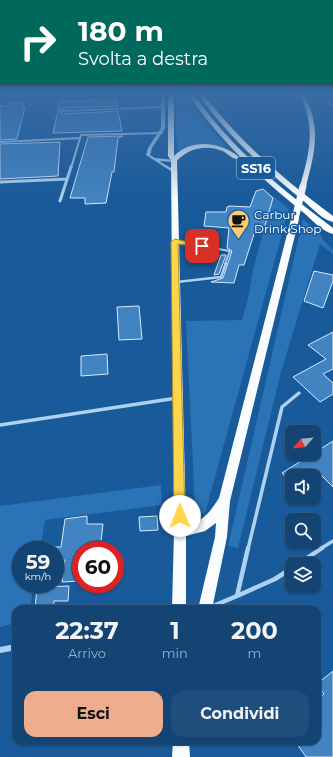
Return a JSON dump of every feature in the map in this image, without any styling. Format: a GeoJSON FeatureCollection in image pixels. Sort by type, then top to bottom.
{"type":"FeatureCollection","features":[{"type":"Feature","properties":{"kind":"highway"},"geometry":{"type":"LineString","coordinates":[[171,128],[171,156],[174,161],[182,152],[190,149],[201,147],[219,147],[231,152],[251,171],[282,191]]}},
{"type":"Feature","properties":{"kind":"highway","name":"SS16"},"geometry":{"type":"LineString","coordinates":[[218,128],[227,139],[282,191],[333,232]]}},
{"type":"Feature","properties":{"kind":"highway","name":"SS16"},"geometry":{"type":"LineString","coordinates":[[228,128],[259,159],[333,220]]}},
{"type":"Feature","properties":{"kind":"main road"},"geometry":{"type":"LineString","coordinates":[[206,605],[221,537],[224,501],[314,141],[314,128]]}},
{"type":"Feature","properties":{"kind":"main road"},"geometry":{"type":"LineString","coordinates":[[174,161],[180,531],[179,605]]}},
{"type":"Feature","properties":{"kind":"main road"},"geometry":{"type":"LineString","coordinates":[[180,531],[195,530],[212,521],[224,501]]}},
{"type":"Feature","properties":{"kind":"main road"},"geometry":{"type":"LineString","coordinates":[[181,745],[181,757]]}},
{"type":"Feature","properties":{"kind":"street"},"geometry":{"type":"LineString","coordinates":[[162,128],[162,133],[149,151],[148,155],[174,172]]}},
{"type":"Feature","properties":{"kind":"street"},"geometry":{"type":"LineString","coordinates":[[60,202],[81,135],[162,133]]}},
{"type":"Feature","properties":{"kind":"street"},"geometry":{"type":"LineString","coordinates":[[0,142],[80,138]]}},
{"type":"Feature","properties":{"kind":"street"},"geometry":{"type":"LineString","coordinates":[[151,158],[174,161]]}},
{"type":"Feature","properties":{"kind":"street"},"geometry":{"type":"LineString","coordinates":[[0,182],[67,179]]}},
{"type":"Feature","properties":{"kind":"street"},"geometry":{"type":"LineString","coordinates":[[0,650],[12,648]]}},
{"type":"Feature","properties":{"kind":"lane"},"geometry":{"type":"LineString","coordinates":[[175,242],[230,251],[221,276],[175,282]]}},
{"type":"Feature","properties":{"kind":"lane"},"geometry":{"type":"LineString","coordinates":[[237,596],[282,407],[299,393]]}},
{"type":"Feature","properties":{"kind":"lane"},"geometry":{"type":"LineString","coordinates":[[0,425],[177,398]]}},
{"type":"Feature","properties":{"kind":"lane"},"geometry":{"type":"LineString","coordinates":[[309,557],[333,541]]}},
{"type":"Feature","properties":{"kind":"lane"},"geometry":{"type":"LineString","coordinates":[[215,605],[275,579],[285,573]]}},
{"type":"Feature","properties":{"kind":"shaded area"},"geometry":{"type":"Polygon","coordinates":[[[176,128],[210,128],[227,147],[207,146],[177,151],[176,128]]]}},
{"type":"Feature","properties":{"kind":"shaded area"},"geometry":{"type":"Polygon","coordinates":[[[273,196],[289,209],[205,513],[201,514],[195,508],[186,321],[242,320],[254,266],[273,196]]]}},
{"type":"Feature","properties":{"kind":"shaded area"},"geometry":{"type":"Polygon","coordinates":[[[303,219],[320,233],[323,240],[333,250],[333,254],[320,244],[281,372],[238,548],[228,546],[303,219]]]}},
{"type":"Feature","properties":{"kind":"shaded area"},"geometry":{"type":"Polygon","coordinates":[[[161,485],[162,505],[45,520],[42,541],[12,541],[12,593],[33,593],[31,605],[12,605],[12,624],[0,627],[0,506],[161,485]]]}},
{"type":"Feature","properties":{"kind":"building"},"geometry":{"type":"Polygon","coordinates":[[[0,128],[20,128],[17,139],[0,140],[0,128]]]}},
{"type":"Feature","properties":{"kind":"building"},"geometry":{"type":"Polygon","coordinates":[[[54,128],[121,128],[122,131],[53,133],[54,128]]]}},
{"type":"Feature","properties":{"kind":"building"},"geometry":{"type":"Polygon","coordinates":[[[123,136],[118,138],[114,172],[112,172],[106,203],[85,204],[85,198],[70,198],[88,137],[123,136]]]}},
{"type":"Feature","properties":{"kind":"building"},"geometry":{"type":"Polygon","coordinates":[[[60,142],[58,176],[0,179],[0,144],[60,142]]]}},
{"type":"Feature","properties":{"kind":"building"},"geometry":{"type":"Polygon","coordinates":[[[263,189],[273,198],[263,232],[255,231],[244,265],[239,265],[234,283],[211,282],[223,278],[232,251],[227,248],[229,228],[204,226],[206,212],[226,212],[227,207],[230,206],[250,207],[256,191],[263,189]]]}},
{"type":"Feature","properties":{"kind":"building"},"geometry":{"type":"Polygon","coordinates":[[[221,255],[226,255],[219,274],[214,275],[221,255]]]}},
{"type":"Feature","properties":{"kind":"building"},"geometry":{"type":"Polygon","coordinates":[[[314,271],[333,275],[333,281],[323,308],[304,301],[314,271]]]}},
{"type":"Feature","properties":{"kind":"building"},"geometry":{"type":"Polygon","coordinates":[[[139,306],[142,339],[119,340],[117,307],[139,306]]]}},
{"type":"Feature","properties":{"kind":"building"},"geometry":{"type":"Polygon","coordinates":[[[333,332],[333,369],[323,374],[333,383],[333,394],[320,402],[293,377],[326,359],[308,345],[333,332]]]}},
{"type":"Feature","properties":{"kind":"building"},"geometry":{"type":"Polygon","coordinates":[[[107,354],[108,374],[81,376],[81,356],[107,354]]]}},
{"type":"Feature","properties":{"kind":"building"},"geometry":{"type":"Polygon","coordinates":[[[333,441],[333,487],[321,475],[321,469],[288,469],[301,461],[321,461],[321,449],[333,441]]]}},
{"type":"Feature","properties":{"kind":"building"},"geometry":{"type":"Polygon","coordinates":[[[87,516],[87,524],[103,524],[101,541],[72,541],[72,581],[64,582],[65,560],[64,541],[62,541],[65,519],[87,516]]]}},
{"type":"Feature","properties":{"kind":"building"},"geometry":{"type":"Polygon","coordinates":[[[157,516],[158,530],[140,531],[139,517],[157,516]]]}},
{"type":"Feature","properties":{"kind":"building"},"geometry":{"type":"Polygon","coordinates":[[[64,586],[69,586],[68,601],[54,601],[54,605],[35,605],[36,593],[64,593],[64,586]]]}},
{"type":"Feature","properties":{"kind":"building"},"geometry":{"type":"Polygon","coordinates":[[[333,671],[333,757],[306,757],[298,745],[321,745],[321,696],[324,694],[321,690],[321,681],[333,671]]]}},
{"type":"Feature","properties":{"kind":"place","name":"Carbur Drink Shop"},"geometry":{"type":"Point","coordinates":[239,240]}},
{"type":"Feature","properties":{"kind":"route"},"geometry":{"type":"LineString","coordinates":[[180,516],[175,242],[202,246]]}}]}
